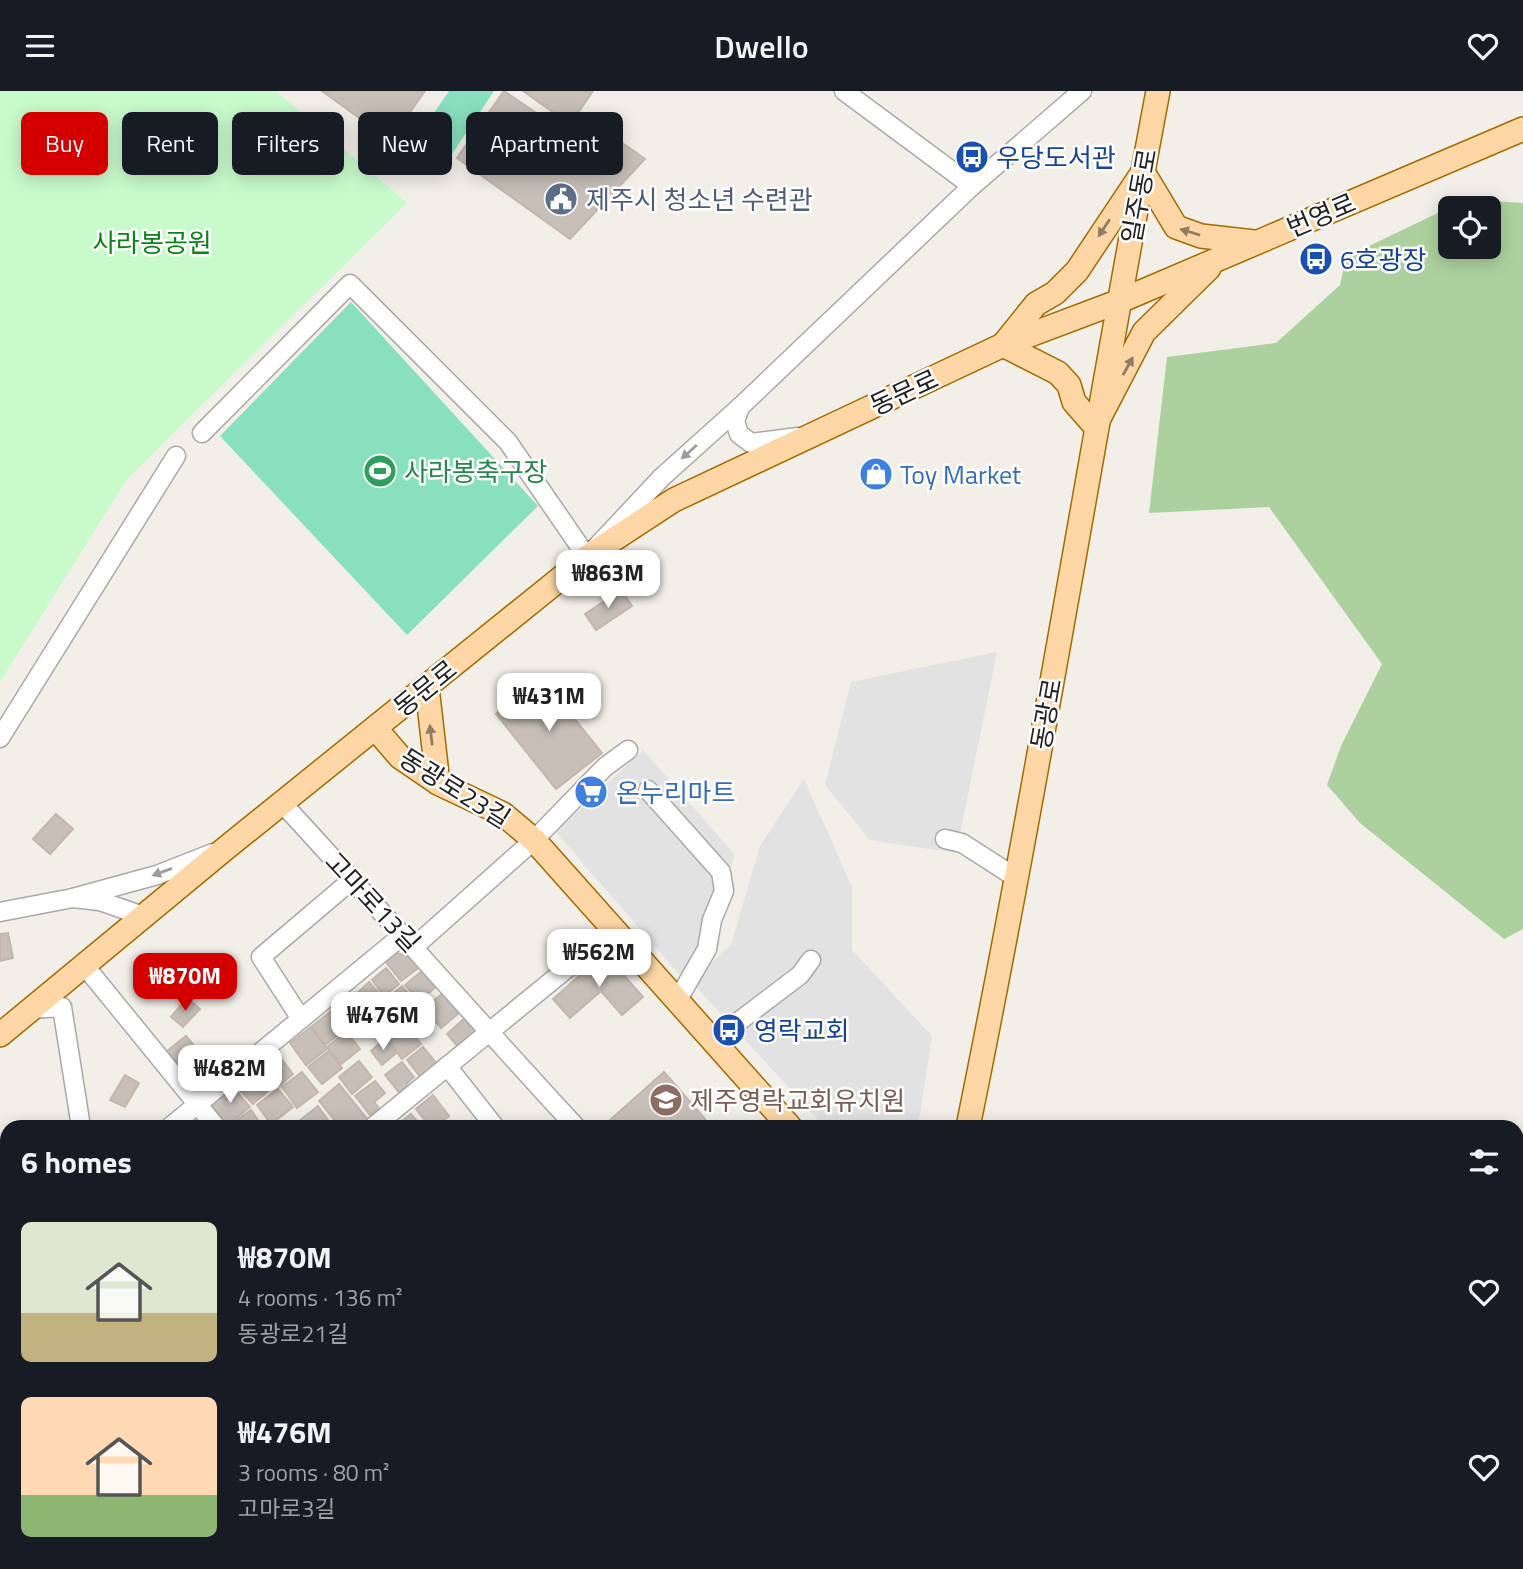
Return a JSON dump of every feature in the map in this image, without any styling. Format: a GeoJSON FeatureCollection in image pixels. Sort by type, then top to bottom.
{"type":"FeatureCollection","features":[{"type":"Feature","properties":{"kind":"main road","name":"일주동로"},"geometry":{"type":"LineString","coordinates":[[1120,301],[1158,91]]}},
{"type":"Feature","properties":{"kind":"main road","name":"번영로"},"geometry":{"type":"LineString","coordinates":[[1120,301],[1523,129]]}},
{"type":"Feature","properties":{"kind":"main road"},"geometry":{"type":"LineString","coordinates":[[1218,259],[1144,332],[1095,426],[1074,402],[1069,385],[1058,373],[1003,345],[1036,304],[1055,293],[1077,271],[1143,171],[1176,227],[1201,236],[1257,242]]}},
{"type":"Feature","properties":{"kind":"main road","name":"동문로"},"geometry":{"type":"LineString","coordinates":[[0,1035],[226,848],[587,557],[674,500],[1003,345],[1120,301]]}},
{"type":"Feature","properties":{"kind":"main road","name":"동광로"},"geometry":{"type":"LineString","coordinates":[[969,1120],[1018,879],[1095,426],[1120,301]]}},
{"type":"Feature","properties":{"kind":"main road"},"geometry":{"type":"LineString","coordinates":[[427,687],[438,783]]}},
{"type":"Feature","properties":{"kind":"main road","name":"동광로23길"},"geometry":{"type":"LineString","coordinates":[[375,728],[400,757],[438,783],[503,814],[534,840],[783,1120]]}},
{"type":"Feature","properties":{"kind":"street"},"geometry":{"type":"LineString","coordinates":[[844,91],[972,186]]}},
{"type":"Feature","properties":{"kind":"street"},"geometry":{"type":"LineString","coordinates":[[202,433],[350,284],[508,442],[587,557],[662,477],[740,407],[972,186],[1082,91]]}},
{"type":"Feature","properties":{"kind":"street"},"geometry":{"type":"LineString","coordinates":[[740,407],[735,421],[738,434],[751,443],[810,436]]}},
{"type":"Feature","properties":{"kind":"street"},"geometry":{"type":"LineString","coordinates":[[0,738],[176,456]]}},
{"type":"Feature","properties":{"kind":"street"},"geometry":{"type":"LineString","coordinates":[[179,1120],[302,1019],[410,940],[534,840],[605,767],[628,750]]}},
{"type":"Feature","properties":{"kind":"street"},"geometry":{"type":"LineString","coordinates":[[648,790],[721,872],[724,891],[712,920],[707,949],[677,1001]]}},
{"type":"Feature","properties":{"kind":"street","name":"고마로13길"},"geometry":{"type":"LineString","coordinates":[[282,803],[410,940],[489,1033],[570,1120]]}},
{"type":"Feature","properties":{"kind":"street"},"geometry":{"type":"LineString","coordinates":[[945,839],[962,843],[1018,879]]}},
{"type":"Feature","properties":{"kind":"street"},"geometry":{"type":"LineString","coordinates":[[0,912],[73,898],[157,874],[226,848]]}},
{"type":"Feature","properties":{"kind":"street"},"geometry":{"type":"LineString","coordinates":[[302,1019],[261,957],[353,879]]}},
{"type":"Feature","properties":{"kind":"street"},"geometry":{"type":"LineString","coordinates":[[73,898],[100,901],[143,916]]}},
{"type":"Feature","properties":{"kind":"street"},"geometry":{"type":"LineString","coordinates":[[381,1120],[614,930]]}},
{"type":"Feature","properties":{"kind":"street"},"geometry":{"type":"LineString","coordinates":[[713,1041],[800,975],[811,960]]}},
{"type":"Feature","properties":{"kind":"street"},"geometry":{"type":"LineString","coordinates":[[83,965],[210,1120]]}},
{"type":"Feature","properties":{"kind":"street"},"geometry":{"type":"LineString","coordinates":[[30,1009],[62,1007],[80,1120]]}},
{"type":"Feature","properties":{"kind":"street"},"geometry":{"type":"LineString","coordinates":[[447,1066],[489,1120]]}},
{"type":"Feature","properties":{"kind":"green space","name":"사라봉공원"},"geometry":{"type":"Polygon","coordinates":[[[0,91],[276,91],[301,112],[232,112],[232,175],[344,175],[344,149],[358,161],[358,175],[374,175],[407,203],[127,479],[0,682],[0,91]]]}},
{"type":"Feature","properties":{"kind":"green space"},"geometry":{"type":"Polygon","coordinates":[[[449,91],[494,91],[480,112],[466,112],[466,133],[452,154],[452,112],[435,112],[449,91]]]}},
{"type":"Feature","properties":{"kind":"green space"},"geometry":{"type":"Polygon","coordinates":[[[1501,201],[1523,203],[1523,929],[1504,939],[1360,823],[1327,785],[1341,746],[1382,664],[1269,507],[1149,513],[1167,357],[1276,343],[1340,285],[1346,257],[1438,213],[1438,259],[1501,259],[1501,201]]]}},
{"type":"Feature","properties":{"kind":"green space","name":"사라봉축구장"},"geometry":{"type":"Polygon","coordinates":[[[351,302],[538,506],[407,635],[220,436],[351,302]]]}},
{"type":"Feature","properties":{"kind":"shaded area"},"geometry":{"type":"Polygon","coordinates":[[[997,652],[956,853],[870,840],[825,785],[851,682],[997,652]]]}},
{"type":"Feature","properties":{"kind":"shaded area"},"geometry":{"type":"Polygon","coordinates":[[[643,750],[735,855],[683,979],[556,832],[643,750]]]}},
{"type":"Feature","properties":{"kind":"shaded area"},"geometry":{"type":"Polygon","coordinates":[[[804,779],[852,887],[852,950],[932,1036],[919,1120],[819,1120],[691,981],[731,945],[760,846],[804,779]]]}},
{"type":"Feature","properties":{"kind":"building"},"geometry":{"type":"Polygon","coordinates":[[[322,91],[425,91],[410,112],[358,112],[358,117],[322,91]]]}},
{"type":"Feature","properties":{"kind":"building"},"geometry":{"type":"Polygon","coordinates":[[[504,91],[535,112],[489,112],[504,91]]]}},
{"type":"Feature","properties":{"kind":"building"},"geometry":{"type":"Polygon","coordinates":[[[523,91],[593,91],[578,112],[553,112],[523,91]]]}},
{"type":"Feature","properties":{"kind":"building"},"geometry":{"type":"Polygon","coordinates":[[[623,144],[645,159],[570,239],[481,175],[623,175],[623,144]]]}},
{"type":"Feature","properties":{"kind":"building"},"geometry":{"type":"Polygon","coordinates":[[[466,145],[466,164],[457,158],[466,145]]]}},
{"type":"Feature","properties":{"kind":"building"},"geometry":{"type":"Polygon","coordinates":[[[621,590],[632,606],[596,630],[585,614],[621,590]]]}},
{"type":"Feature","properties":{"kind":"building"},"geometry":{"type":"Polygon","coordinates":[[[541,677],[602,753],[556,789],[496,714],[541,677]]]}},
{"type":"Feature","properties":{"kind":"building"},"geometry":{"type":"Polygon","coordinates":[[[56,814],[73,829],[50,854],[33,839],[56,814]]]}},
{"type":"Feature","properties":{"kind":"building"},"geometry":{"type":"Polygon","coordinates":[[[8,933],[13,958],[0,961],[0,934],[8,933]]]}},
{"type":"Feature","properties":{"kind":"building"},"geometry":{"type":"Polygon","coordinates":[[[396,953],[412,957],[421,966],[401,981],[386,962],[396,953]]]}},
{"type":"Feature","properties":{"kind":"building"},"geometry":{"type":"Polygon","coordinates":[[[597,960],[611,961],[643,997],[622,1015],[601,991],[570,1018],[553,999],[597,960]]]}},
{"type":"Feature","properties":{"kind":"building"},"geometry":{"type":"Polygon","coordinates":[[[386,968],[399,984],[384,996],[372,980],[386,968]]]}},
{"type":"Feature","properties":{"kind":"building"},"geometry":{"type":"Polygon","coordinates":[[[422,971],[436,987],[419,1001],[405,985],[422,971]]]}},
{"type":"Feature","properties":{"kind":"building"},"geometry":{"type":"Polygon","coordinates":[[[369,982],[384,999],[367,1013],[353,997],[369,982]]]}},
{"type":"Feature","properties":{"kind":"building"},"geometry":{"type":"Polygon","coordinates":[[[402,986],[417,1004],[401,1017],[387,999],[402,986]]]}},
{"type":"Feature","properties":{"kind":"building"},"geometry":{"type":"Polygon","coordinates":[[[443,993],[459,1013],[441,1028],[425,1008],[443,993]]]}},
{"type":"Feature","properties":{"kind":"building"},"geometry":{"type":"Polygon","coordinates":[[[349,997],[364,1017],[347,1031],[331,1011],[349,997]]]}},
{"type":"Feature","properties":{"kind":"building"},"geometry":{"type":"Polygon","coordinates":[[[187,998],[200,1009],[183,1027],[171,1017],[187,998]]]}},
{"type":"Feature","properties":{"kind":"building"},"geometry":{"type":"Polygon","coordinates":[[[386,1001],[401,1021],[385,1034],[370,1015],[386,1001]]]}},
{"type":"Feature","properties":{"kind":"building"},"geometry":{"type":"Polygon","coordinates":[[[330,1012],[344,1030],[325,1045],[311,1027],[330,1012]]]}},
{"type":"Feature","properties":{"kind":"building"},"geometry":{"type":"Polygon","coordinates":[[[466,1017],[476,1029],[475,1037],[461,1050],[447,1034],[466,1017]]]}},
{"type":"Feature","properties":{"kind":"building"},"geometry":{"type":"Polygon","coordinates":[[[404,1024],[421,1044],[402,1059],[386,1038],[404,1024]]]}},
{"type":"Feature","properties":{"kind":"building"},"geometry":{"type":"Polygon","coordinates":[[[311,1027],[327,1049],[306,1065],[290,1043],[311,1027]]]}},
{"type":"Feature","properties":{"kind":"building"},"geometry":{"type":"Polygon","coordinates":[[[346,1032],[360,1049],[341,1064],[327,1047],[346,1032]]]}},
{"type":"Feature","properties":{"kind":"building"},"geometry":{"type":"Polygon","coordinates":[[[186,1036],[214,1070],[194,1086],[166,1052],[186,1036]]]}},
{"type":"Feature","properties":{"kind":"building"},"geometry":{"type":"Polygon","coordinates":[[[385,1039],[396,1053],[382,1065],[371,1051],[385,1039]]]}},
{"type":"Feature","properties":{"kind":"building"},"geometry":{"type":"Polygon","coordinates":[[[423,1047],[437,1064],[421,1078],[407,1060],[423,1047]]]}},
{"type":"Feature","properties":{"kind":"building"},"geometry":{"type":"Polygon","coordinates":[[[329,1051],[342,1068],[322,1084],[308,1067],[329,1051]]]}},
{"type":"Feature","properties":{"kind":"building"},"geometry":{"type":"Polygon","coordinates":[[[279,1056],[293,1074],[279,1086],[264,1068],[279,1056]]]}},
{"type":"Feature","properties":{"kind":"building"},"geometry":{"type":"Polygon","coordinates":[[[359,1061],[372,1077],[352,1094],[339,1077],[359,1061]]]}},
{"type":"Feature","properties":{"kind":"building"},"geometry":{"type":"Polygon","coordinates":[[[402,1062],[414,1077],[407,1083],[410,1088],[401,1095],[385,1075],[402,1062]]]}},
{"type":"Feature","properties":{"kind":"building"},"geometry":{"type":"Polygon","coordinates":[[[302,1072],[318,1092],[297,1108],[282,1087],[302,1072]]]}},
{"type":"Feature","properties":{"kind":"building"},"geometry":{"type":"Polygon","coordinates":[[[664,1072],[705,1120],[610,1120],[664,1072]]]}},
{"type":"Feature","properties":{"kind":"building"},"geometry":{"type":"Polygon","coordinates":[[[252,1074],[267,1092],[253,1104],[237,1087],[252,1074]]]}},
{"type":"Feature","properties":{"kind":"building"},"geometry":{"type":"Polygon","coordinates":[[[125,1075],[139,1083],[125,1107],[110,1100],[125,1075]]]}},
{"type":"Feature","properties":{"kind":"building"},"geometry":{"type":"Polygon","coordinates":[[[375,1081],[385,1093],[374,1102],[379,1108],[370,1115],[355,1096],[375,1081]]]}},
{"type":"Feature","properties":{"kind":"building"},"geometry":{"type":"Polygon","coordinates":[[[339,1084],[368,1120],[334,1120],[319,1101],[339,1084]]]}},
{"type":"Feature","properties":{"kind":"building"},"geometry":{"type":"Polygon","coordinates":[[[231,1085],[250,1107],[234,1120],[222,1120],[212,1108],[213,1100],[231,1085]]]}},
{"type":"Feature","properties":{"kind":"building"},"geometry":{"type":"Polygon","coordinates":[[[278,1089],[293,1107],[276,1120],[268,1120],[257,1105],[278,1089]]]}},
{"type":"Feature","properties":{"kind":"building"},"geometry":{"type":"Polygon","coordinates":[[[433,1095],[449,1116],[444,1120],[425,1120],[416,1109],[433,1095]]]}},
{"type":"Feature","properties":{"kind":"building"},"geometry":{"type":"Polygon","coordinates":[[[318,1106],[328,1120],[300,1120],[318,1106]]]}},
{"type":"Feature","properties":{"kind":"building"},"geometry":{"type":"Polygon","coordinates":[[[251,1110],[258,1120],[237,1120],[251,1110]]]}},
{"type":"Feature","properties":{"kind":"building"},"geometry":{"type":"Polygon","coordinates":[[[411,1114],[416,1120],[404,1120],[411,1114]]]}},
{"type":"Feature","properties":{"kind":"place","name":"우당도서관"},"geometry":{"type":"Point","coordinates":[972,157]}},
{"type":"Feature","properties":{"kind":"place","name":"제주시 청소년 수련관"},"geometry":{"type":"Point","coordinates":[561,199]}},
{"type":"Feature","properties":{"kind":"place","name":"6호광장"},"geometry":{"type":"Point","coordinates":[1316,259]}},
{"type":"Feature","properties":{"kind":"place","name":"사라봉축구장"},"geometry":{"type":"Point","coordinates":[380,471]}},
{"type":"Feature","properties":{"kind":"place","name":"Toy Market"},"geometry":{"type":"Point","coordinates":[876,474]}},
{"type":"Feature","properties":{"kind":"place","name":"온누리마트"},"geometry":{"type":"Point","coordinates":[591,792]}},
{"type":"Feature","properties":{"kind":"place","name":"영락교회"},"geometry":{"type":"Point","coordinates":[729,1030]}},
{"type":"Feature","properties":{"kind":"place","name":"제주영락교회유치원"},"geometry":{"type":"Point","coordinates":[666,1100]}}]}
